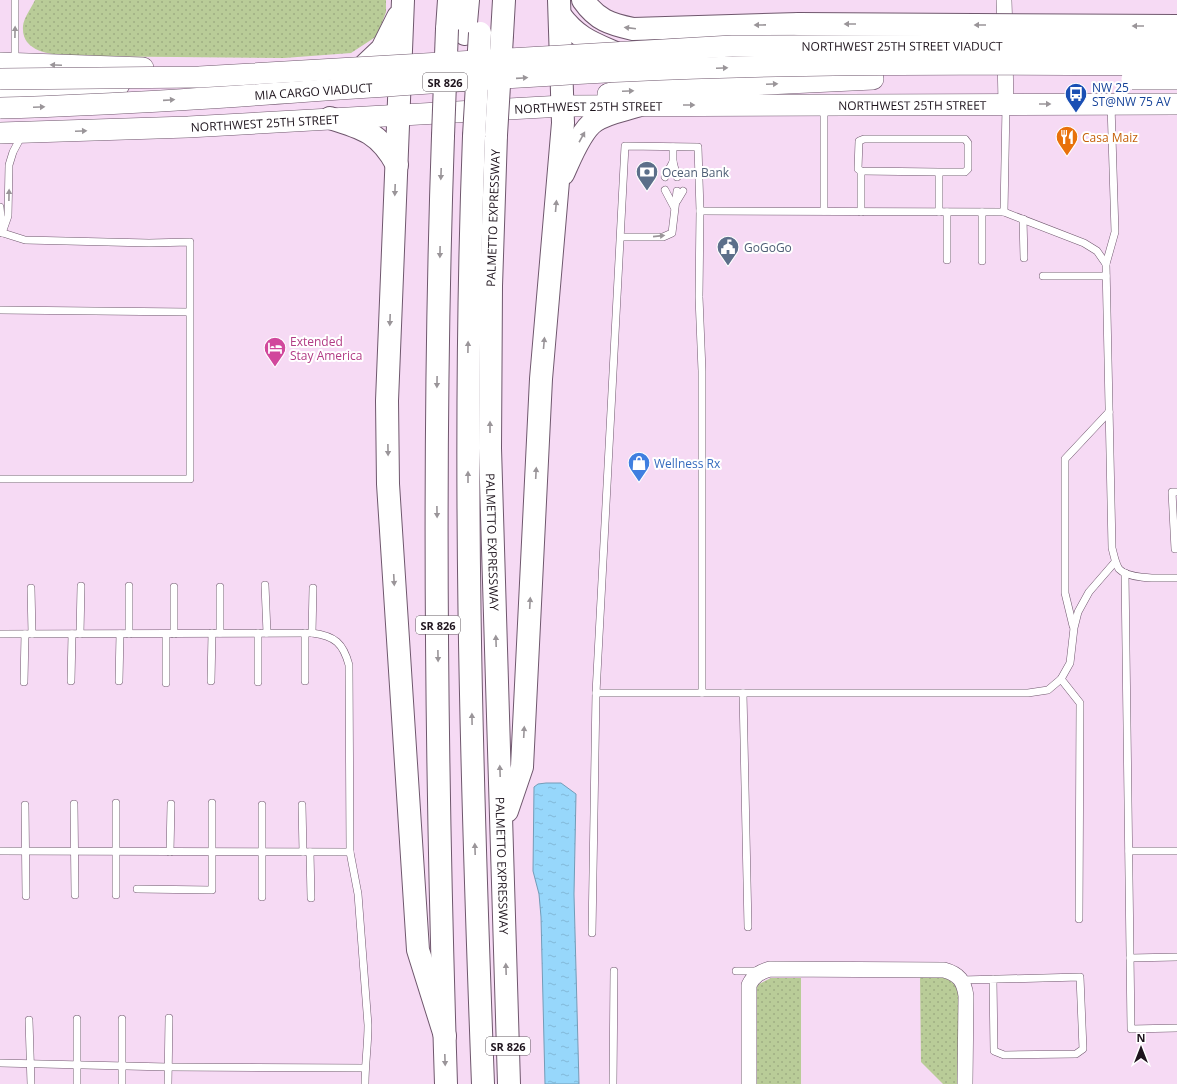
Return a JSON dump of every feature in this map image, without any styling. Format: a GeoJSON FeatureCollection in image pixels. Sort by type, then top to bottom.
{"type":"FeatureCollection","features":[{"type":"Feature","properties":{"kind":"highway","name":"SR 826"},"geometry":{"type":"LineString","coordinates":[[446,1084],[440,819],[436,444],[459,136],[464,32],[449,0]]}},
{"type":"Feature","properties":{"kind":"highway"},"geometry":{"type":"LineString","coordinates":[[468,0],[464,32],[459,136],[454,358],[454,527],[459,778],[469,1084]]}},
{"type":"Feature","properties":{"kind":"highway"},"geometry":{"type":"LineString","coordinates":[[464,32],[482,0]]}},
{"type":"Feature","properties":{"kind":"highway","name":"PALMETTO EXPRESSWAY"},"geometry":{"type":"LineString","coordinates":[[504,0],[496,135],[491,286],[490,448],[509,1084]]}},
{"type":"Feature","properties":{"kind":"highway"},"geometry":{"type":"LineString","coordinates":[[583,0],[593,14],[610,24],[633,28],[799,24],[1177,26]]}},
{"type":"Feature","properties":{"kind":"highway"},"geometry":{"type":"LineString","coordinates":[[363,67],[382,49],[403,2]]}},
{"type":"Feature","properties":{"kind":"highway"},"geometry":{"type":"LineString","coordinates":[[403,2],[387,401],[388,484],[418,950],[445,1036]]}},
{"type":"Feature","properties":{"kind":"highway"},"geometry":{"type":"LineString","coordinates":[[502,824],[522,767],[541,378],[563,106],[559,8]]}},
{"type":"Feature","properties":{"kind":"highway"},"geometry":{"type":"LineString","coordinates":[[559,8],[570,28],[582,39],[626,60]]}},
{"type":"Feature","properties":{"kind":"highway"},"geometry":{"type":"LineString","coordinates":[[557,184],[584,132],[595,121],[605,116],[640,105]]}},
{"type":"Feature","properties":{"kind":"highway"},"geometry":{"type":"LineString","coordinates":[[330,118],[372,133],[383,143],[396,165]]}},
{"type":"Feature","properties":{"kind":"highway"},"geometry":{"type":"LineString","coordinates":[[459,136],[468,365],[467,526],[483,1084]]}},
{"type":"Feature","properties":{"kind":"main road","name":"NORTHWEST 25TH STREET VIADUCT"},"geometry":{"type":"LineString","coordinates":[[626,60],[740,46],[1177,45]]}},
{"type":"Feature","properties":{"kind":"main road"},"geometry":{"type":"LineString","coordinates":[[7,63],[179,68],[400,67],[560,59],[626,60],[814,53],[1177,54]]}},
{"type":"Feature","properties":{"kind":"main road","name":"NORTHWEST 25TH STREET VIADUCT"},"geometry":{"type":"LineString","coordinates":[[626,60],[863,64],[1177,65]]}},
{"type":"Feature","properties":{"kind":"main road","name":"MIA CARGO VIADUCT"},"geometry":{"type":"LineString","coordinates":[[0,79],[198,77],[626,60]]}},
{"type":"Feature","properties":{"kind":"main road","name":"MIA CARGO VIADUCT"},"geometry":{"type":"LineString","coordinates":[[0,108],[97,105],[626,60]]}},
{"type":"Feature","properties":{"kind":"main road"},"geometry":{"type":"LineString","coordinates":[[0,93],[56,92],[124,84],[150,79],[179,68]]}},
{"type":"Feature","properties":{"kind":"main road"},"geometry":{"type":"LineString","coordinates":[[563,106],[618,91],[874,79],[1177,79]]}},
{"type":"Feature","properties":{"kind":"main road","name":"NORTHWEST 25TH STREET"},"geometry":{"type":"LineString","coordinates":[[0,133],[188,127],[398,114],[563,106],[1177,104]]}},
{"type":"Feature","properties":{"kind":"street"},"geometry":{"type":"LineString","coordinates":[[1004,0],[1006,104]]}},
{"type":"Feature","properties":{"kind":"street"},"geometry":{"type":"LineString","coordinates":[[749,1084],[750,985],[752,980],[762,971],[770,969],[944,970],[957,975],[962,980],[966,996],[965,1084]]}},
{"type":"Feature","properties":{"kind":"lane"},"geometry":{"type":"LineString","coordinates":[[7,63],[16,0]]}},
{"type":"Feature","properties":{"kind":"lane"},"geometry":{"type":"LineString","coordinates":[[1004,212],[1006,104]]}},
{"type":"Feature","properties":{"kind":"lane"},"geometry":{"type":"LineString","coordinates":[[1111,104],[1115,232],[1106,264],[1106,276],[1112,548],[1115,562],[1120,569],[1129,576],[1177,578]]}},
{"type":"Feature","properties":{"kind":"lane"},"geometry":{"type":"LineString","coordinates":[[824,105],[824,211]]}},
{"type":"Feature","properties":{"kind":"lane"},"geometry":{"type":"LineString","coordinates":[[1,232],[8,216],[9,165],[13,152],[24,133]]}},
{"type":"Feature","properties":{"kind":"lane"},"geometry":{"type":"LineString","coordinates":[[861,171],[965,172],[968,169],[968,143],[965,139],[864,139],[859,141],[858,169],[861,171],[861,212]]}},
{"type":"Feature","properties":{"kind":"lane"},"geometry":{"type":"LineString","coordinates":[[592,933],[596,693],[625,146],[698,146],[700,211],[699,297],[702,371],[702,693]]}},
{"type":"Feature","properties":{"kind":"lane"},"geometry":{"type":"LineString","coordinates":[[673,146],[674,177],[673,162]]}},
{"type":"Feature","properties":{"kind":"lane"},"geometry":{"type":"LineString","coordinates":[[939,172],[947,260]]}},
{"type":"Feature","properties":{"kind":"lane"},"geometry":{"type":"LineString","coordinates":[[621,237],[663,237],[672,233],[674,226],[674,207],[674,191],[674,207]]}},
{"type":"Feature","properties":{"kind":"lane"},"geometry":{"type":"LineString","coordinates":[[0,207],[1,232]]}},
{"type":"Feature","properties":{"kind":"lane"},"geometry":{"type":"LineString","coordinates":[[700,211],[1004,212],[1084,243],[1098,251],[1106,264]]}},
{"type":"Feature","properties":{"kind":"lane"},"geometry":{"type":"LineString","coordinates":[[982,212],[982,261]]}},
{"type":"Feature","properties":{"kind":"lane"},"geometry":{"type":"LineString","coordinates":[[1023,219],[1024,258]]}},
{"type":"Feature","properties":{"kind":"lane"},"geometry":{"type":"LineString","coordinates":[[0,479],[190,479],[190,242],[149,243],[25,240],[1,232]]}},
{"type":"Feature","properties":{"kind":"lane"},"geometry":{"type":"LineString","coordinates":[[1043,276],[1106,276]]}},
{"type":"Feature","properties":{"kind":"lane"},"geometry":{"type":"LineString","coordinates":[[0,310],[189,312]]}},
{"type":"Feature","properties":{"kind":"lane"},"geometry":{"type":"LineString","coordinates":[[1074,628],[1065,593],[1065,458],[1108,412]]}},
{"type":"Feature","properties":{"kind":"lane"},"geometry":{"type":"LineString","coordinates":[[1177,492],[1172,492],[1175,549],[1177,550]]}},
{"type":"Feature","properties":{"kind":"lane"},"geometry":{"type":"LineString","coordinates":[[596,693],[1028,693],[1048,690],[1061,679],[1070,663],[1074,628],[1078,612],[1089,592],[1115,562]]}},
{"type":"Feature","properties":{"kind":"lane"},"geometry":{"type":"LineString","coordinates":[[1125,573],[1131,1029],[1177,1028]]}},
{"type":"Feature","properties":{"kind":"lane"},"geometry":{"type":"LineString","coordinates":[[265,585],[267,633]]}},
{"type":"Feature","properties":{"kind":"lane"},"geometry":{"type":"LineString","coordinates":[[80,634],[81,586]]}},
{"type":"Feature","properties":{"kind":"lane"},"geometry":{"type":"LineString","coordinates":[[129,586],[129,634]]}},
{"type":"Feature","properties":{"kind":"lane"},"geometry":{"type":"LineString","coordinates":[[166,683],[174,587]]}},
{"type":"Feature","properties":{"kind":"lane"},"geometry":{"type":"LineString","coordinates":[[211,681],[220,587]]}},
{"type":"Feature","properties":{"kind":"lane"},"geometry":{"type":"LineString","coordinates":[[24,682],[31,588]]}},
{"type":"Feature","properties":{"kind":"lane"},"geometry":{"type":"LineString","coordinates":[[305,681],[313,588]]}},
{"type":"Feature","properties":{"kind":"lane"},"geometry":{"type":"LineString","coordinates":[[258,633],[258,682]]}},
{"type":"Feature","properties":{"kind":"lane"},"geometry":{"type":"LineString","coordinates":[[0,634],[309,633],[327,635],[338,642],[345,652],[349,665],[350,852],[358,894],[368,1025],[365,1084]]}},
{"type":"Feature","properties":{"kind":"lane"},"geometry":{"type":"LineString","coordinates":[[71,681],[72,634]]}},
{"type":"Feature","properties":{"kind":"lane"},"geometry":{"type":"LineString","coordinates":[[119,681],[120,634]]}},
{"type":"Feature","properties":{"kind":"lane"},"geometry":{"type":"LineString","coordinates":[[1061,679],[1080,703],[1079,919]]}},
{"type":"Feature","properties":{"kind":"lane"},"geometry":{"type":"LineString","coordinates":[[743,693],[748,927]]}},
{"type":"Feature","properties":{"kind":"lane"},"geometry":{"type":"LineString","coordinates":[[74,804],[75,896]]}},
{"type":"Feature","properties":{"kind":"lane"},"geometry":{"type":"LineString","coordinates":[[116,804],[116,895]]}},
{"type":"Feature","properties":{"kind":"lane"},"geometry":{"type":"LineString","coordinates":[[170,852],[171,804]]}},
{"type":"Feature","properties":{"kind":"lane"},"geometry":{"type":"LineString","coordinates":[[137,889],[212,890],[212,804]]}},
{"type":"Feature","properties":{"kind":"lane"},"geometry":{"type":"LineString","coordinates":[[25,805],[26,896]]}},
{"type":"Feature","properties":{"kind":"lane"},"geometry":{"type":"LineString","coordinates":[[262,805],[262,897]]}},
{"type":"Feature","properties":{"kind":"lane"},"geometry":{"type":"LineString","coordinates":[[302,805],[310,898]]}},
{"type":"Feature","properties":{"kind":"lane"},"geometry":{"type":"LineString","coordinates":[[0,851],[350,852]]}},
{"type":"Feature","properties":{"kind":"lane"},"geometry":{"type":"LineString","coordinates":[[1129,851],[1177,851]]}},
{"type":"Feature","properties":{"kind":"lane"},"geometry":{"type":"LineString","coordinates":[[1130,958],[1177,957]]}},
{"type":"Feature","properties":{"kind":"lane"},"geometry":{"type":"LineString","coordinates":[[613,1084],[614,971]]}},
{"type":"Feature","properties":{"kind":"lane"},"geometry":{"type":"LineString","coordinates":[[736,971],[762,971]]}},
{"type":"Feature","properties":{"kind":"lane"},"geometry":{"type":"LineString","coordinates":[[962,980],[993,979],[1080,977],[1083,1048],[1076,1054],[1004,1055],[994,1051],[993,979]]}},
{"type":"Feature","properties":{"kind":"lane"},"geometry":{"type":"LineString","coordinates":[[168,1018],[168,1084]]}},
{"type":"Feature","properties":{"kind":"lane"},"geometry":{"type":"LineString","coordinates":[[77,1019],[77,1084]]}},
{"type":"Feature","properties":{"kind":"lane"},"geometry":{"type":"LineString","coordinates":[[122,1019],[122,1084]]}},
{"type":"Feature","properties":{"kind":"lane"},"geometry":{"type":"LineString","coordinates":[[29,1020],[30,1084]]}},
{"type":"Feature","properties":{"kind":"lane"},"geometry":{"type":"LineString","coordinates":[[0,1063],[168,1067],[365,1068]]}},
{"type":"Feature","properties":{"kind":"green space"},"geometry":{"type":"Polygon","coordinates":[[[35,0],[386,0],[386,12],[377,36],[351,53],[284,58],[68,56],[38,50],[27,41],[24,35],[23,26],[26,16],[35,0]]]}},
{"type":"Feature","properties":{"kind":"green space"},"geometry":{"type":"Polygon","coordinates":[[[920,977],[938,977],[947,979],[952,982],[958,991],[958,1084],[943,1084],[921,1062],[920,977]]]}},
{"type":"Feature","properties":{"kind":"green space"},"geometry":{"type":"Polygon","coordinates":[[[771,978],[801,978],[801,1084],[755,1084],[756,989],[759,984],[771,978]]]}},
{"type":"Feature","properties":{"kind":"water"},"geometry":{"type":"Polygon","coordinates":[[[561,783],[576,794],[574,894],[579,1084],[545,1084],[541,917],[539,894],[533,871],[534,787],[538,784],[561,783]]]}},
{"type":"Feature","properties":{"kind":"place","name":"NW 25 ST@NW 75 AV"},"geometry":{"type":"Point","coordinates":[1076,114]}},
{"type":"Feature","properties":{"kind":"place","name":"Casa Maiz"},"geometry":{"type":"Point","coordinates":[1067,156]}},
{"type":"Feature","properties":{"kind":"place","name":"Ocean Bank"},"geometry":{"type":"Point","coordinates":[647,192]}},
{"type":"Feature","properties":{"kind":"place","name":"GoGoGo"},"geometry":{"type":"Point","coordinates":[728,266]}},
{"type":"Feature","properties":{"kind":"place","name":"Extended Stay America"},"geometry":{"type":"Point","coordinates":[275,368]}},
{"type":"Feature","properties":{"kind":"place","name":"Wellness Rx"},"geometry":{"type":"Point","coordinates":[639,482]}}]}
